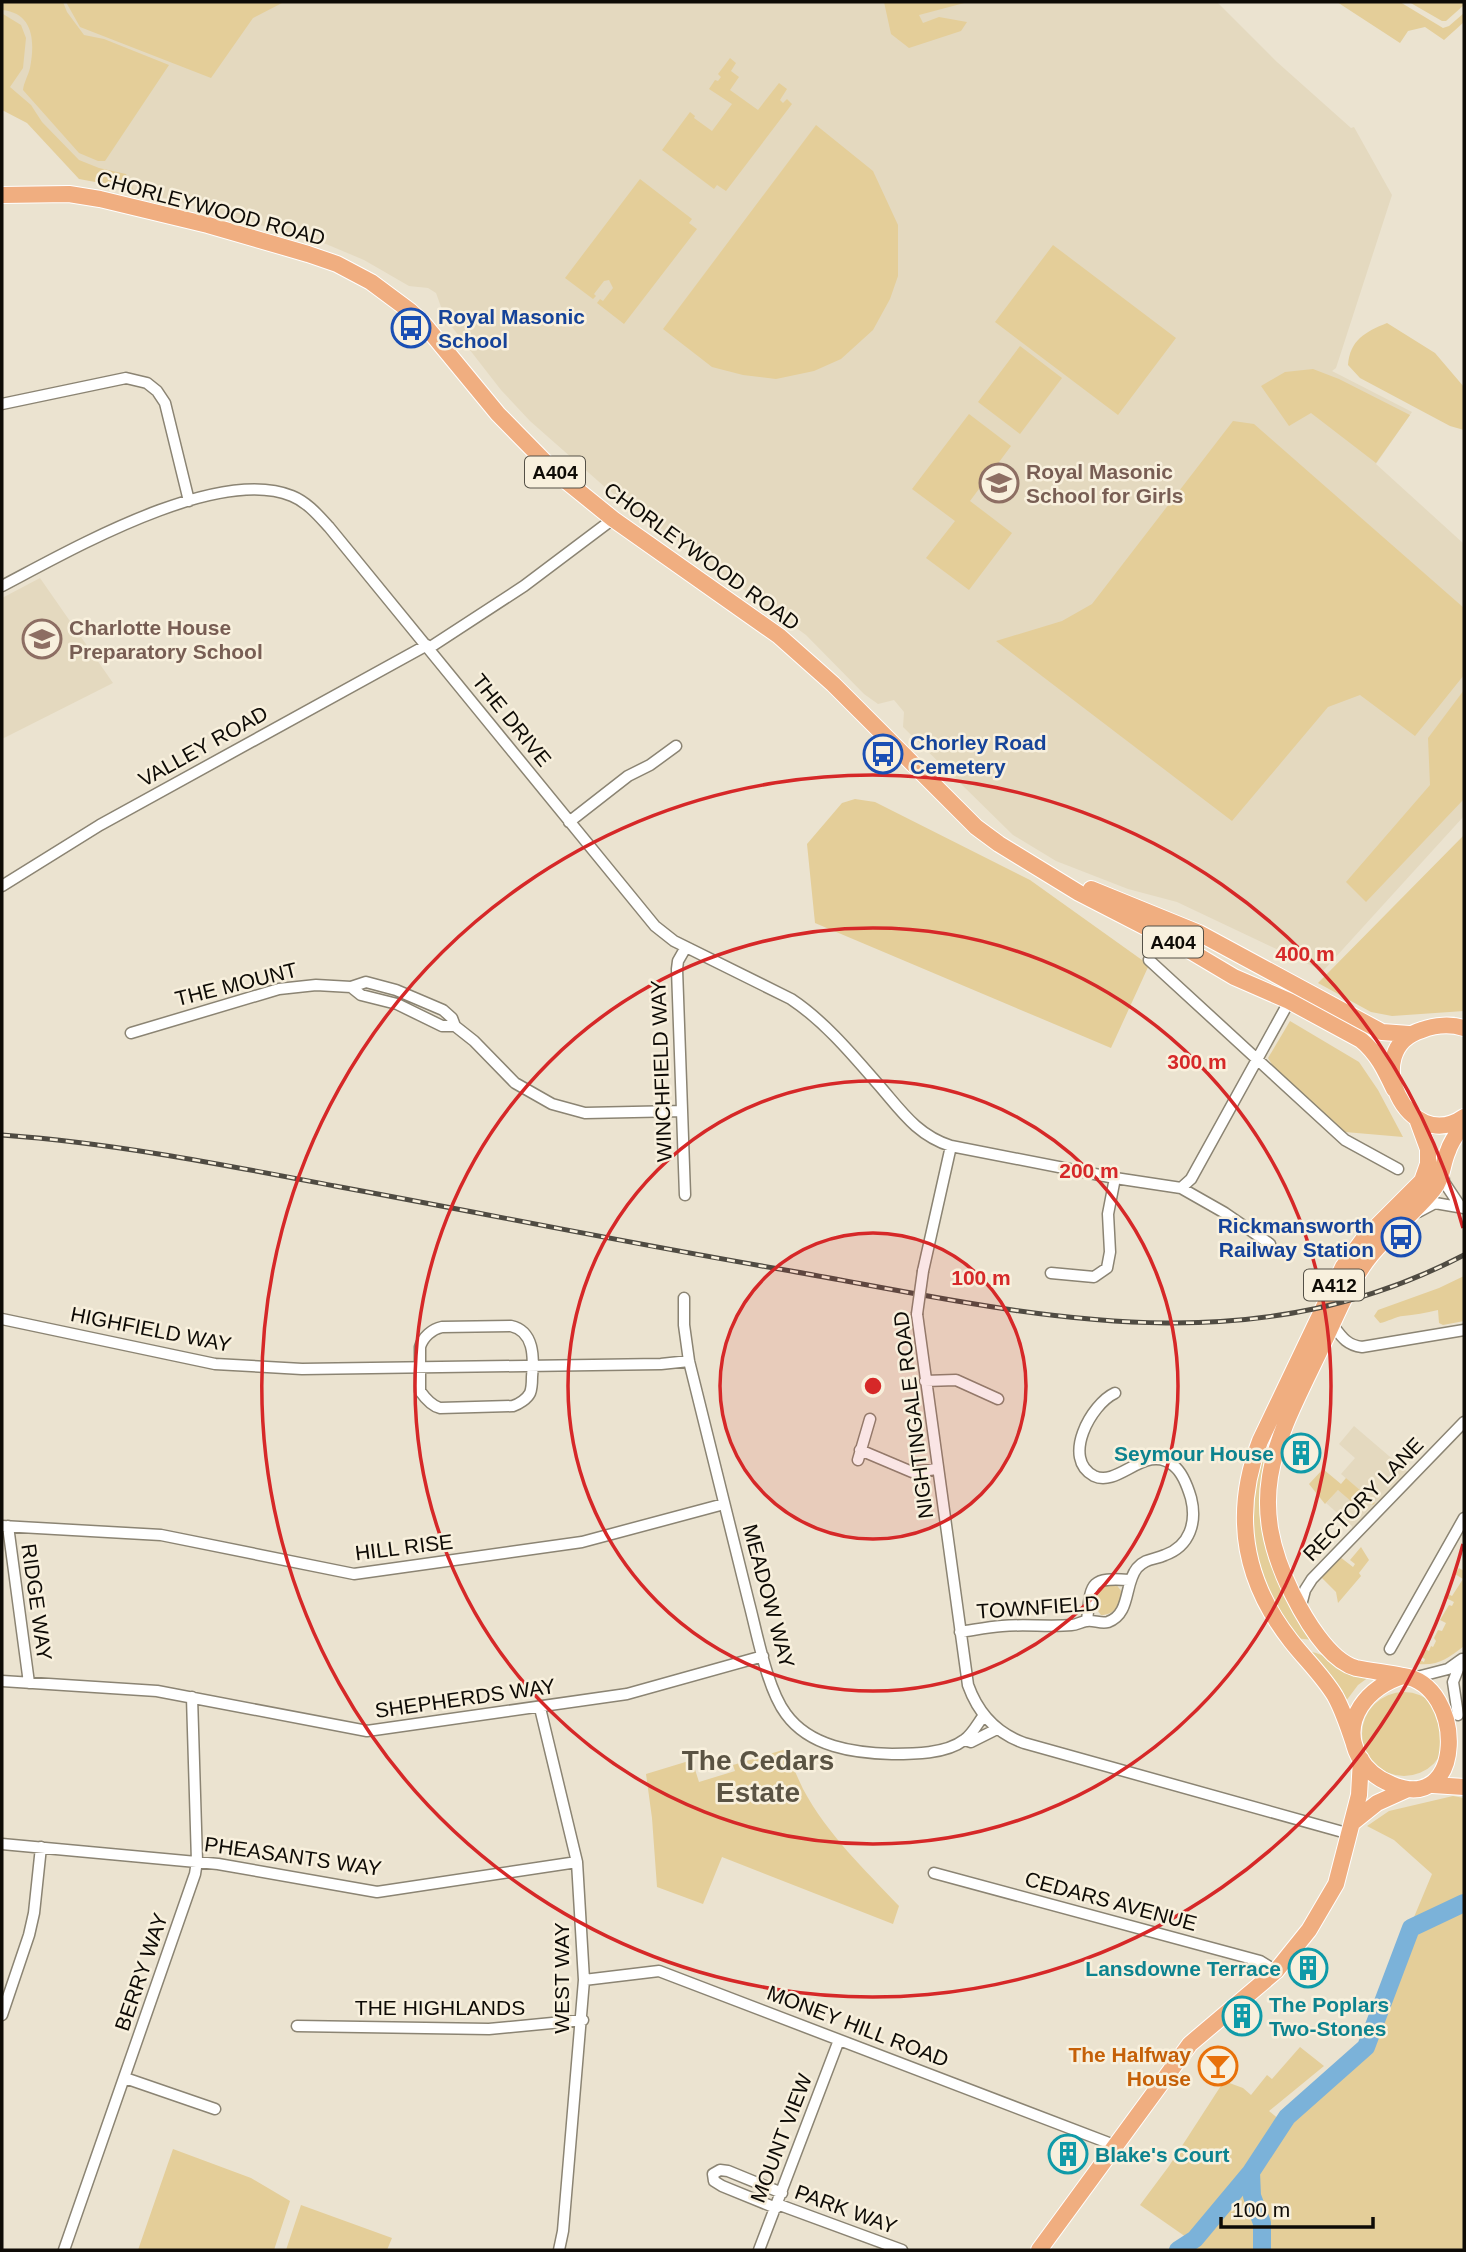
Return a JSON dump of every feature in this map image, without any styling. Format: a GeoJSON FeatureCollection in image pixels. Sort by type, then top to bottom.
{"type":"FeatureCollection","features":[{"type":"Feature","properties":{"kind":"main road","name":"CHORLEYWOOD ROAD"},"geometry":{"type":"LineString","coordinates":[[2,195],[69,194],[125,203],[282,246],[337,264],[370,282],[412,313],[507,423],[555,472],[613,519],[779,636],[833,684],[976,827],[1058,879]]}},
{"type":"Feature","properties":{"kind":"main road","name":"A404"},"geometry":{"type":"LineString","coordinates":[[1058,879],[1085,886],[1199,933],[1382,1032],[1409,1034]]}},
{"type":"Feature","properties":{"kind":"main road","name":"A404"},"geometry":{"type":"LineString","coordinates":[[1058,879],[1234,977],[1289,1001],[1361,1040],[1371,1048],[1394,1089]]}},
{"type":"Feature","properties":{"kind":"main road"},"geometry":{"type":"LineString","coordinates":[[1464,1027],[1445,1026],[1409,1034],[1396,1049],[1392,1076],[1394,1089],[1417,1119],[1438,1126],[1448,1125],[1464,1116]]}},
{"type":"Feature","properties":{"kind":"main road","name":"A412"},"geometry":{"type":"LineString","coordinates":[[1043,2249],[1114,2145],[1190,2044],[1276,1971],[1326,1904],[1336,1884],[1359,1795],[1358,1755],[1336,1698],[1290,1640],[1258,1584],[1246,1538],[1245,1489],[1249,1469],[1260,1441],[1343,1267],[1362,1241],[1422,1181],[1428,1164],[1428,1149],[1417,1119]]}},
{"type":"Feature","properties":{"kind":"main road","name":"A412"},"geometry":{"type":"LineString","coordinates":[[1410,1676],[1354,1667],[1337,1658],[1300,1609],[1278,1565],[1269,1530],[1268,1483],[1274,1453],[1356,1277],[1370,1257],[1432,1191],[1443,1172],[1447,1151],[1464,1124]]}},
{"type":"Feature","properties":{"kind":"main road"},"geometry":{"type":"LineString","coordinates":[[1408,1789],[1384,1781],[1358,1755],[1355,1721],[1365,1698],[1384,1683],[1410,1676],[1435,1685],[1445,1693],[1458,1715],[1463,1734],[1462,1749],[1454,1766],[1433,1785]]}},
{"type":"Feature","properties":{"kind":"main road"},"geometry":{"type":"LineString","coordinates":[[1351,1829],[1377,1803],[1408,1789],[1433,1785],[1464,1787]]}},
{"type":"Feature","properties":{"kind":"street"},"geometry":{"type":"LineString","coordinates":[[2,404],[126,378],[147,383],[165,403],[189,501]]}},
{"type":"Feature","properties":{"kind":"street","name":"THE DRIVE"},"geometry":{"type":"LineString","coordinates":[[2,586],[111,531],[189,501],[233,491],[265,490],[295,497],[323,520],[655,926],[686,947],[804,1007],[822,1023],[908,1120],[936,1141],[951,1146]]}},
{"type":"Feature","properties":{"kind":"street","name":"VALLEY ROAD"},"geometry":{"type":"LineString","coordinates":[[2,886],[110,819],[428,647],[524,586],[613,519]]}},
{"type":"Feature","properties":{"kind":"street"},"geometry":{"type":"LineString","coordinates":[[569,822],[628,776],[650,765],[676,746]]}},
{"type":"Feature","properties":{"kind":"street","name":"WINCHFIELD WAY"},"geometry":{"type":"LineString","coordinates":[[685,1195],[677,969],[678,961],[686,947]]}},
{"type":"Feature","properties":{"kind":"street"},"geometry":{"type":"LineString","coordinates":[[1149,960],[1345,1140],[1398,1169]]}},
{"type":"Feature","properties":{"kind":"street","name":"THE MOUNT"},"geometry":{"type":"LineString","coordinates":[[131,1033],[279,989],[316,985],[351,987],[366,982],[396,990],[443,1010],[452,1018],[455,1026],[474,1041],[515,1083],[561,1107],[585,1113],[609,1114],[681,1111]]}},
{"type":"Feature","properties":{"kind":"street"},"geometry":{"type":"LineString","coordinates":[[1181,1188],[1191,1179],[1297,986]]}},
{"type":"Feature","properties":{"kind":"street"},"geometry":{"type":"LineString","coordinates":[[951,1146],[1181,1188],[1225,1213],[1270,1244]]}},
{"type":"Feature","properties":{"kind":"street","name":"NIGHTINGALE ROAD"},"geometry":{"type":"LineString","coordinates":[[951,1146],[923,1271],[917,1314],[968,1685],[977,1707],[998,1729],[1024,1743],[1351,1829]]}},
{"type":"Feature","properties":{"kind":"street"},"geometry":{"type":"LineString","coordinates":[[1443,1172],[1444,1182],[1462,1207]]}},
{"type":"Feature","properties":{"kind":"street"},"geometry":{"type":"LineString","coordinates":[[1051,1273],[1090,1278],[1104,1272],[1110,1252],[1108,1214],[1115,1178]]}},
{"type":"Feature","properties":{"kind":"street"},"geometry":{"type":"LineString","coordinates":[[1401,1222],[1435,1203],[1462,1207]]}},
{"type":"Feature","properties":{"kind":"street","name":"MEADOW WAY"},"geometry":{"type":"LineString","coordinates":[[684,1298],[684,1325],[689,1361],[724,1504],[763,1656],[786,1714],[811,1736],[854,1751],[900,1754],[937,1750],[965,1740],[971,1742],[998,1729]]}},
{"type":"Feature","properties":{"kind":"street","name":"HIGHFIELD WAY"},"geometry":{"type":"LineString","coordinates":[[2,1319],[215,1364],[302,1369],[661,1364],[689,1361]]}},
{"type":"Feature","properties":{"kind":"street"},"geometry":{"type":"LineString","coordinates":[[1332,1324],[1344,1340],[1362,1346],[1464,1330]]}},
{"type":"Feature","properties":{"kind":"street"},"geometry":{"type":"LineString","coordinates":[[511,1326],[520,1329],[530,1341],[533,1366],[531,1391],[516,1406],[440,1408],[433,1405],[420,1391],[421,1343],[437,1328],[511,1326]]}},
{"type":"Feature","properties":{"kind":"street"},"geometry":{"type":"LineString","coordinates":[[925,1381],[956,1380],[998,1399]]}},
{"type":"Feature","properties":{"kind":"street"},"geometry":{"type":"LineString","coordinates":[[1087,1620],[1089,1595],[1093,1585],[1107,1578],[1129,1580],[1144,1561],[1165,1556],[1185,1541],[1193,1527],[1194,1511],[1189,1492],[1179,1472],[1166,1461],[1150,1460],[1102,1478],[1094,1476],[1083,1466],[1080,1447],[1088,1421],[1105,1399],[1115,1393]]}},
{"type":"Feature","properties":{"kind":"street"},"geometry":{"type":"LineString","coordinates":[[870,1419],[859,1455],[912,1472],[937,1469]]}},
{"type":"Feature","properties":{"kind":"street","name":"RECTORY LANE"},"geometry":{"type":"LineString","coordinates":[[1300,1609],[1304,1590],[1312,1579],[1464,1422]]}},
{"type":"Feature","properties":{"kind":"street","name":"HILL RISE"},"geometry":{"type":"LineString","coordinates":[[5,1526],[160,1535],[354,1574],[582,1542],[724,1504]]}},
{"type":"Feature","properties":{"kind":"street"},"geometry":{"type":"LineString","coordinates":[[1390,1648],[1464,1518]]}},
{"type":"Feature","properties":{"kind":"street","name":"RIDGE WAY"},"geometry":{"type":"LineString","coordinates":[[5,1526],[29,1683]]}},
{"type":"Feature","properties":{"kind":"street","name":"TOWNFIELD"},"geometry":{"type":"LineString","coordinates":[[960,1632],[1004,1626],[1075,1625],[1087,1620],[1106,1623],[1118,1615],[1125,1605],[1129,1580]]}},
{"type":"Feature","properties":{"kind":"street","name":"SHEPHERDS WAY"},"geometry":{"type":"LineString","coordinates":[[2,1681],[157,1691],[368,1731],[627,1694],[763,1656]]}},
{"type":"Feature","properties":{"kind":"street"},"geometry":{"type":"LineString","coordinates":[[1410,1676],[1448,1669],[1463,1658]]}},
{"type":"Feature","properties":{"kind":"street"},"geometry":{"type":"LineString","coordinates":[[1458,1715],[1453,1682],[1463,1658]]}},
{"type":"Feature","properties":{"kind":"street","name":"BERRY WAY"},"geometry":{"type":"LineString","coordinates":[[64,2250],[189,1894],[197,1861],[192,1696]]}},
{"type":"Feature","properties":{"kind":"street","name":"WEST WAY"},"geometry":{"type":"LineString","coordinates":[[540,1708],[577,1862],[584,1980],[583,2020],[559,2250]]}},
{"type":"Feature","properties":{"kind":"street"},"geometry":{"type":"LineString","coordinates":[[965,1740],[984,1716]]}},
{"type":"Feature","properties":{"kind":"street","name":"PHEASANTS WAY"},"geometry":{"type":"LineString","coordinates":[[2,1844],[197,1861],[377,1892],[577,1862]]}},
{"type":"Feature","properties":{"kind":"street"},"geometry":{"type":"LineString","coordinates":[[2,2015],[31,1924],[41,1847]]}},
{"type":"Feature","properties":{"kind":"street","name":"CEDARS AVENUE"},"geometry":{"type":"LineString","coordinates":[[934,1873],[1260,1961],[1276,1971]]}},
{"type":"Feature","properties":{"kind":"street","name":"MONEY HILL ROAD"},"geometry":{"type":"LineString","coordinates":[[584,1980],[659,1971],[1114,2145]]}},
{"type":"Feature","properties":{"kind":"street","name":"THE HIGHLANDS"},"geometry":{"type":"LineString","coordinates":[[297,2026],[505,2029],[583,2020]]}},
{"type":"Feature","properties":{"kind":"street","name":"MOUNT VIEW"},"geometry":{"type":"LineString","coordinates":[[759,2250],[839,2039]]}},
{"type":"Feature","properties":{"kind":"street"},"geometry":{"type":"LineString","coordinates":[[125,2078],[215,2109]]}},
{"type":"Feature","properties":{"kind":"street"},"geometry":{"type":"LineString","coordinates":[[720,2170],[728,2171],[778,2202],[722,2186],[715,2181],[713,2174],[720,2170]]}},
{"type":"Feature","properties":{"kind":"street","name":"PARK WAY"},"geometry":{"type":"LineString","coordinates":[[778,2202],[902,2250]]}},
{"type":"Feature","properties":{"kind":"shaded area","name":"Royal Masonic School for Girls"},"geometry":{"type":"Polygon","coordinates":[[[2,2],[1217,2],[1277,62],[1351,128],[1354,127],[1392,195],[1336,368],[1332,371],[1412,412],[1376,464],[1464,544],[1464,816],[1323,971],[1177,902],[1128,889],[1056,861],[1013,835],[903,727],[904,712],[894,700],[878,704],[864,694],[806,635],[606,488],[530,421],[501,390],[445,318],[436,293],[428,288],[409,286],[364,260],[326,244],[181,202],[90,180],[2,93],[2,2]]]}},
{"type":"Feature","properties":{"kind":"shaded area"},"geometry":{"type":"Polygon","coordinates":[[[2,2],[63,2],[84,35],[104,39],[169,65],[105,161],[79,153],[23,90],[32,58],[30,30],[21,17],[2,10],[2,2]]]}},
{"type":"Feature","properties":{"kind":"shaded area"},"geometry":{"type":"Polygon","coordinates":[[[66,2],[284,2],[253,18],[211,78],[80,27],[66,2]]]}},
{"type":"Feature","properties":{"kind":"shaded area"},"geometry":{"type":"Polygon","coordinates":[[[884,2],[968,2],[919,15],[923,23],[939,17],[967,22],[961,31],[909,48],[891,34],[884,2]]]}},
{"type":"Feature","properties":{"kind":"shaded area"},"geometry":{"type":"Polygon","coordinates":[[[1337,2],[1400,2],[1443,28],[1464,13],[1464,22],[1444,40],[1425,27],[1408,31],[1400,43],[1337,2]]]}},
{"type":"Feature","properties":{"kind":"shaded area"},"geometry":{"type":"Polygon","coordinates":[[[1409,2],[1464,2],[1464,5],[1446,21],[1442,21],[1409,2]]]}},
{"type":"Feature","properties":{"kind":"shaded area"},"geometry":{"type":"Polygon","coordinates":[[[3,14],[21,25],[26,38],[23,68],[10,87],[31,105],[42,122],[79,160],[126,174],[133,189],[79,179],[27,123],[2,110],[3,14]]]}},
{"type":"Feature","properties":{"kind":"shaded area"},"geometry":{"type":"Polygon","coordinates":[[[730,58],[736,63],[731,71],[739,77],[730,90],[758,110],[779,83],[787,89],[780,100],[783,103],[787,99],[792,104],[726,191],[717,185],[714,189],[662,150],[690,112],[712,131],[732,104],[709,89],[715,80],[718,81],[721,77],[718,74],[730,58]]]}},
{"type":"Feature","properties":{"kind":"shaded area"},"geometry":{"type":"Polygon","coordinates":[[[816,125],[873,171],[898,225],[898,276],[890,299],[873,330],[841,359],[814,371],[776,379],[743,375],[712,367],[663,329],[816,125]]]}},
{"type":"Feature","properties":{"kind":"shaded area"},"geometry":{"type":"Polygon","coordinates":[[[640,179],[692,219],[689,223],[697,229],[624,324],[597,303],[600,299],[603,301],[613,288],[609,280],[604,281],[593,299],[565,278],[640,179]]]}},
{"type":"Feature","properties":{"kind":"shaded area"},"geometry":{"type":"Polygon","coordinates":[[[1053,245],[1176,338],[1118,415],[995,322],[1053,245]]]}},
{"type":"Feature","properties":{"kind":"shaded area"},"geometry":{"type":"Polygon","coordinates":[[[1387,323],[1435,353],[1464,387],[1464,430],[1450,426],[1360,378],[1348,365],[1355,343],[1387,323]]]}},
{"type":"Feature","properties":{"kind":"shaded area"},"geometry":{"type":"Polygon","coordinates":[[[1020,346],[1062,378],[1020,434],[978,402],[1020,346]]]}},
{"type":"Feature","properties":{"kind":"shaded area"},"geometry":{"type":"Polygon","coordinates":[[[1313,369],[1339,379],[1410,415],[1376,463],[1311,413],[1289,426],[1261,386],[1285,372],[1313,369]]]}},
{"type":"Feature","properties":{"kind":"shaded area"},"geometry":{"type":"Polygon","coordinates":[[[969,414],[1011,446],[970,501],[1012,533],[969,590],[926,558],[955,521],[912,489],[969,414]]]}},
{"type":"Feature","properties":{"kind":"shaded area"},"geometry":{"type":"Polygon","coordinates":[[[1233,421],[1254,424],[1464,608],[1464,675],[1415,736],[1360,695],[1328,707],[1232,821],[996,641],[1062,621],[1092,604],[1233,421]]]}},
{"type":"Feature","properties":{"kind":"shaded area","name":"Charlotte House Preparatory School"},"geometry":{"type":"Polygon","coordinates":[[[40,578],[113,683],[2,739],[2,598],[40,578]]]}},
{"type":"Feature","properties":{"kind":"shaded area"},"geometry":{"type":"Polygon","coordinates":[[[1464,690],[1464,799],[1366,902],[1346,882],[1430,785],[1428,738],[1464,690]]]}},
{"type":"Feature","properties":{"kind":"shaded area"},"geometry":{"type":"Polygon","coordinates":[[[855,799],[875,802],[1030,880],[1149,965],[1111,1048],[815,923],[807,844],[842,803],[855,799]]]}},
{"type":"Feature","properties":{"kind":"shaded area"},"geometry":{"type":"Polygon","coordinates":[[[1464,835],[1464,1011],[1392,1016],[1371,1012],[1318,983],[1464,835]]]}},
{"type":"Feature","properties":{"kind":"shaded area"},"geometry":{"type":"Polygon","coordinates":[[[1290,1021],[1359,1062],[1378,1090],[1403,1137],[1345,1132],[1278,1074],[1268,1058],[1290,1021]]]}},
{"type":"Feature","properties":{"kind":"shaded area"},"geometry":{"type":"Polygon","coordinates":[[[1464,1276],[1464,1321],[1443,1325],[1439,1323],[1438,1310],[1401,1316],[1380,1323],[1374,1316],[1378,1310],[1464,1276]]]}},
{"type":"Feature","properties":{"kind":"shaded area"},"geometry":{"type":"Polygon","coordinates":[[[1354,1426],[1410,1474],[1352,1534],[1352,1526],[1326,1503],[1338,1490],[1375,1503],[1341,1474],[1355,1458],[1339,1444],[1354,1426]]]}},
{"type":"Feature","properties":{"kind":"shaded area"},"geometry":{"type":"Polygon","coordinates":[[[1263,1446],[1260,1506],[1265,1542],[1285,1593],[1314,1640],[1293,1638],[1257,1572],[1247,1527],[1263,1446]]]}},
{"type":"Feature","properties":{"kind":"shaded area"},"geometry":{"type":"Polygon","coordinates":[[[1323,1469],[1341,1484],[1346,1478],[1375,1503],[1373,1505],[1366,1500],[1359,1508],[1338,1490],[1325,1504],[1309,1484],[1323,1469]]]}},
{"type":"Feature","properties":{"kind":"shaded area"},"geometry":{"type":"Polygon","coordinates":[[[1361,1547],[1369,1560],[1359,1573],[1361,1576],[1338,1603],[1336,1592],[1321,1577],[1340,1557],[1353,1567],[1355,1564],[1350,1560],[1361,1547]]]}},
{"type":"Feature","properties":{"kind":"shaded area"},"geometry":{"type":"Polygon","coordinates":[[[1459,1568],[1464,1571],[1464,1646],[1438,1662],[1418,1664],[1420,1660],[1424,1662],[1425,1659],[1421,1657],[1425,1649],[1429,1651],[1431,1646],[1433,1647],[1438,1630],[1442,1631],[1446,1623],[1440,1620],[1449,1605],[1452,1606],[1454,1602],[1444,1597],[1446,1593],[1452,1596],[1463,1579],[1455,1574],[1459,1568]]]}},
{"type":"Feature","properties":{"kind":"shaded area"},"geometry":{"type":"Polygon","coordinates":[[[1115,1583],[1122,1592],[1121,1601],[1113,1611],[1101,1615],[1095,1607],[1098,1593],[1105,1585],[1115,1583]]]}},
{"type":"Feature","properties":{"kind":"shaded area"},"geometry":{"type":"Polygon","coordinates":[[[1308,1651],[1373,1674],[1358,1685],[1343,1705],[1308,1651]]]}},
{"type":"Feature","properties":{"kind":"shaded area"},"geometry":{"type":"Polygon","coordinates":[[[1404,1692],[1427,1699],[1439,1711],[1446,1734],[1439,1757],[1427,1769],[1404,1776],[1381,1769],[1369,1757],[1362,1734],[1369,1711],[1381,1699],[1404,1692]]]}},
{"type":"Feature","properties":{"kind":"shaded area"},"geometry":{"type":"Polygon","coordinates":[[[786,1749],[803,1789],[823,1821],[847,1851],[899,1906],[893,1924],[722,1857],[703,1904],[657,1887],[646,1774],[692,1760],[699,1782],[735,1771],[733,1765],[786,1749]]]}},
{"type":"Feature","properties":{"kind":"shaded area"},"geometry":{"type":"Polygon","coordinates":[[[1453,1796],[1464,1798],[1464,2250],[1193,2250],[1242,2178],[1191,2238],[1140,2205],[1169,2166],[1224,2081],[1243,2088],[1251,2095],[1267,2075],[1272,2079],[1300,2047],[1324,2066],[1269,2111],[1281,2121],[1361,2044],[1432,1874],[1394,1840],[1367,1826],[1389,1811],[1453,1796]]]}},
{"type":"Feature","properties":{"kind":"shaded area"},"geometry":{"type":"Polygon","coordinates":[[[173,2149],[251,2178],[290,2201],[274,2250],[138,2250],[173,2149]]]}},
{"type":"Feature","properties":{"kind":"shaded area"},"geometry":{"type":"Polygon","coordinates":[[[301,2205],[392,2238],[387,2250],[286,2250],[301,2205]]]}},
{"type":"Feature","properties":{"kind":"waterway"},"geometry":{"type":"LineString","coordinates":[[1178,2250],[1195,2239],[1251,2172],[1287,2117],[1366,2047],[1411,1928],[1464,1903]]}},
{"type":"Feature","properties":{"kind":"waterway"},"geometry":{"type":"LineString","coordinates":[[1251,2172],[1252,2196],[1262,2223],[1262,2250]]}},
{"type":"Feature","properties":{"kind":"railway"},"geometry":{"type":"LineString","coordinates":[[2,1135],[86,1143],[211,1163],[963,1302],[1047,1315],[1131,1322],[1214,1322],[1297,1312],[1381,1291],[1464,1255]]}},
{"type":"Feature","properties":{"kind":"place","name":"Royal Masonic School"},"geometry":{"type":"Point","coordinates":[411,328]}},
{"type":"Feature","properties":{"kind":"place","name":"Royal Masonic School for Girls"},"geometry":{"type":"Point","coordinates":[999,483]}},
{"type":"Feature","properties":{"kind":"place","name":"Charlotte House Preparatory School"},"geometry":{"type":"Point","coordinates":[42,639]}},
{"type":"Feature","properties":{"kind":"place","name":"Chorley Road Cemetery"},"geometry":{"type":"Point","coordinates":[883,754]}},
{"type":"Feature","properties":{"kind":"place","name":"Rickmansworth Railway Station"},"geometry":{"type":"Point","coordinates":[1401,1237]}},
{"type":"Feature","properties":{"kind":"place","name":"Seymour House"},"geometry":{"type":"Point","coordinates":[1301,1453]}},
{"type":"Feature","properties":{"kind":"place","name":"Lansdowne Terrace"},"geometry":{"type":"Point","coordinates":[1308,1968]}},
{"type":"Feature","properties":{"kind":"place","name":"The Poplars Two-Stones"},"geometry":{"type":"Point","coordinates":[1242,2016]}},
{"type":"Feature","properties":{"kind":"place","name":"The Halfway House"},"geometry":{"type":"Point","coordinates":[1218,2066]}},
{"type":"Feature","properties":{"kind":"place","name":"Blake's Court"},"geometry":{"type":"Point","coordinates":[1068,2154]}},
{"type":"Feature","properties":{"kind":"district","name":"The Cedars Estate"},"geometry":{"type":"Point","coordinates":[758,1776]}}]}
